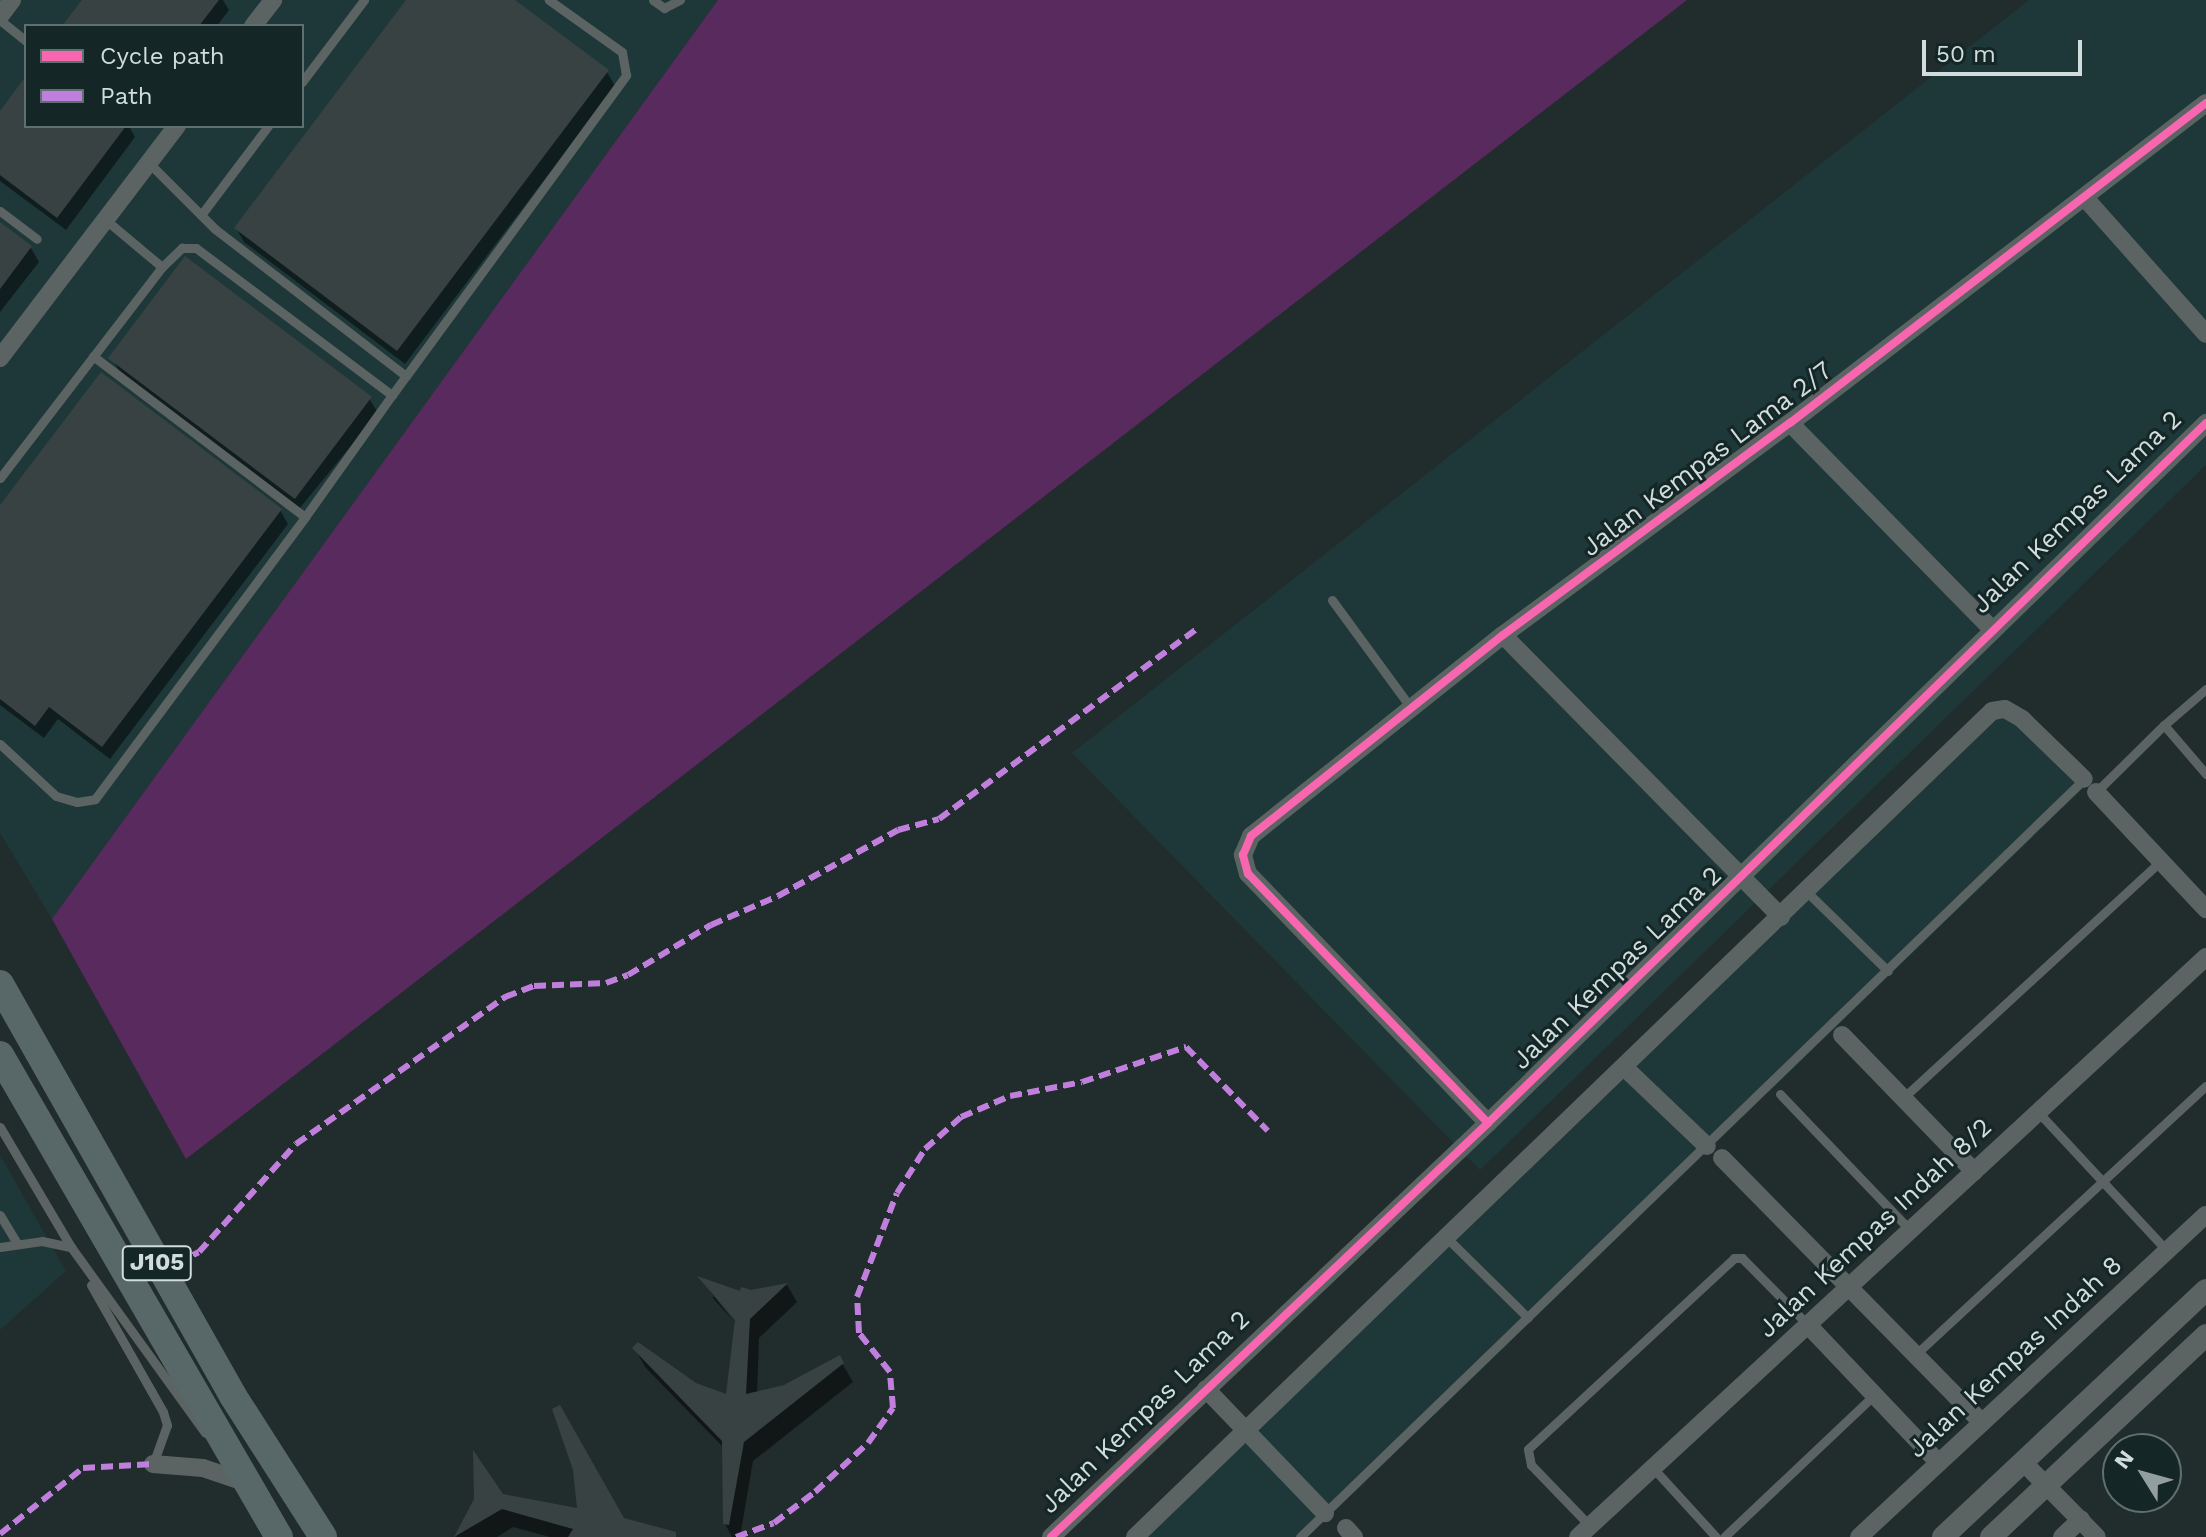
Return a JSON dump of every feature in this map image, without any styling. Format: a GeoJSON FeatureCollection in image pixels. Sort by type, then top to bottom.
{"type":"FeatureCollection","features":[{"type":"Feature","properties":{"kind":"main road","name":"J105"},"geometry":{"type":"LineString","coordinates":[[0,984],[233,1396],[323,1537]]}},
{"type":"Feature","properties":{"kind":"main road","name":"J105"},"geometry":{"type":"LineString","coordinates":[[0,1055],[279,1537]]}},
{"type":"Feature","properties":{"kind":"street"},"geometry":{"type":"LineString","coordinates":[[0,18],[12,0]]}},
{"type":"Feature","properties":{"kind":"street"},"geometry":{"type":"LineString","coordinates":[[255,24],[273,0]]}},
{"type":"Feature","properties":{"kind":"street","name":"Jalan Kempas Lama 2/7"},"geometry":{"type":"LineString","coordinates":[[1488,1123],[1248,874],[1243,855],[1251,836],[1503,635],[1790,423],[2206,103]]}},
{"type":"Feature","properties":{"kind":"street"},"geometry":{"type":"LineString","coordinates":[[0,358],[175,128]]}},
{"type":"Feature","properties":{"kind":"street"},"geometry":{"type":"LineString","coordinates":[[2085,198],[2206,334]]}},
{"type":"Feature","properties":{"kind":"street"},"geometry":{"type":"LineString","coordinates":[[1790,423],[1993,630]]}},
{"type":"Feature","properties":{"kind":"street","name":"Jalan Kempas Lama 2"},"geometry":{"type":"LineString","coordinates":[[1051,1537],[1488,1123],[2206,423]]}},
{"type":"Feature","properties":{"kind":"street"},"geometry":{"type":"LineString","coordinates":[[1503,635],[1781,917]]}},
{"type":"Feature","properties":{"kind":"street"},"geometry":{"type":"LineString","coordinates":[[1135,1537],[1448,1239],[1992,711],[2005,709],[2022,719],[2206,909]]}},
{"type":"Feature","properties":{"kind":"street","name":"Jalan Kempas Indah 8/2"},"geometry":{"type":"LineString","coordinates":[[1584,1532],[2206,957]]}},
{"type":"Feature","properties":{"kind":"street"},"geometry":{"type":"LineString","coordinates":[[1842,1035],[1974,1171]]}},
{"type":"Feature","properties":{"kind":"street"},"geometry":{"type":"LineString","coordinates":[[1625,1068],[1714,1152],[1982,1423]]}},
{"type":"Feature","properties":{"kind":"street","name":"Jalan Kempas Indah 8"},"geometry":{"type":"LineString","coordinates":[[1859,1537],[2206,1215]]}},
{"type":"Feature","properties":{"kind":"street"},"geometry":{"type":"LineString","coordinates":[[1943,1537],[2206,1290]]}},
{"type":"Feature","properties":{"kind":"street"},"geometry":{"type":"LineString","coordinates":[[1808,1325],[1939,1463]]}},
{"type":"Feature","properties":{"kind":"street"},"geometry":{"type":"LineString","coordinates":[[1991,1537],[2206,1335]]}},
{"type":"Feature","properties":{"kind":"street"},"geometry":{"type":"LineString","coordinates":[[1206,1389],[1325,1513]]}},
{"type":"Feature","properties":{"kind":"street"},"geometry":{"type":"LineString","coordinates":[[2023,1462],[2097,1537]]}},
{"type":"Feature","properties":{"kind":"street"},"geometry":{"type":"LineString","coordinates":[[153,1464],[203,1468],[247,1483]]}},
{"type":"Feature","properties":{"kind":"street"},"geometry":{"type":"LineString","coordinates":[[2062,1537],[2081,1519]]}},
{"type":"Feature","properties":{"kind":"lane"},"geometry":{"type":"LineString","coordinates":[[304,79],[364,0]]}},
{"type":"Feature","properties":{"kind":"lane"},"geometry":{"type":"LineString","coordinates":[[0,744],[56,796],[77,802],[95,799],[305,517],[626,75],[622,52],[549,0]]}},
{"type":"Feature","properties":{"kind":"lane"},"geometry":{"type":"LineString","coordinates":[[653,0],[664,8],[680,0]]}},
{"type":"Feature","properties":{"kind":"lane"},"geometry":{"type":"LineString","coordinates":[[0,18],[24,39]]}},
{"type":"Feature","properties":{"kind":"lane"},"geometry":{"type":"LineString","coordinates":[[201,215],[266,128]]}},
{"type":"Feature","properties":{"kind":"lane"},"geometry":{"type":"LineString","coordinates":[[149,163],[201,215],[367,351],[406,376]]}},
{"type":"Feature","properties":{"kind":"lane"},"geometry":{"type":"LineString","coordinates":[[0,211],[37,239]]}},
{"type":"Feature","properties":{"kind":"lane"},"geometry":{"type":"LineString","coordinates":[[107,221],[162,267]]}},
{"type":"Feature","properties":{"kind":"lane"},"geometry":{"type":"LineString","coordinates":[[0,478],[162,267],[182,248],[196,248],[392,395]]}},
{"type":"Feature","properties":{"kind":"lane"},"geometry":{"type":"LineString","coordinates":[[93,356],[305,517]]}},
{"type":"Feature","properties":{"kind":"lane"},"geometry":{"type":"LineString","coordinates":[[1332,600],[1411,708]]}},
{"type":"Feature","properties":{"kind":"lane"},"geometry":{"type":"LineString","coordinates":[[1300,1537],[1528,1318],[1714,1152],[1888,971],[2090,786],[2206,689]]}},
{"type":"Feature","properties":{"kind":"lane"},"geometry":{"type":"LineString","coordinates":[[2164,725],[2206,774]]}},
{"type":"Feature","properties":{"kind":"lane"},"geometry":{"type":"LineString","coordinates":[[1903,1098],[2160,862]]}},
{"type":"Feature","properties":{"kind":"lane"},"geometry":{"type":"LineString","coordinates":[[1807,892],[1888,971]]}},
{"type":"Feature","properties":{"kind":"lane"},"geometry":{"type":"LineString","coordinates":[[1915,1355],[2206,1086]]}},
{"type":"Feature","properties":{"kind":"lane"},"geometry":{"type":"LineString","coordinates":[[1780,1094],[1910,1230]]}},
{"type":"Feature","properties":{"kind":"lane"},"geometry":{"type":"LineString","coordinates":[[2038,1112],[2167,1251]]}},
{"type":"Feature","properties":{"kind":"lane"},"geometry":{"type":"LineString","coordinates":[[0,1127],[163,1412],[167,1425],[153,1464]]}},
{"type":"Feature","properties":{"kind":"lane"},"geometry":{"type":"LineString","coordinates":[[0,1215],[17,1243]]}},
{"type":"Feature","properties":{"kind":"lane"},"geometry":{"type":"LineString","coordinates":[[1448,1239],[1528,1318]]}},
{"type":"Feature","properties":{"kind":"lane"},"geometry":{"type":"LineString","coordinates":[[0,1247],[42,1241],[71,1247],[172,1394],[247,1483]]}},
{"type":"Feature","properties":{"kind":"lane"},"geometry":{"type":"LineString","coordinates":[[1584,1532],[1531,1465],[1528,1449],[1734,1258],[1742,1258],[1808,1325]]}},
{"type":"Feature","properties":{"kind":"lane"},"geometry":{"type":"LineString","coordinates":[[1724,1537],[1874,1395]]}},
{"type":"Feature","properties":{"kind":"lane"},"geometry":{"type":"LineString","coordinates":[[1653,1468],[1716,1537]]}},
{"type":"Feature","properties":{"kind":"shaded area"},"geometry":{"type":"Polygon","coordinates":[[[0,0],[718,0],[52,919],[0,833],[0,0]]]}},
{"type":"Feature","properties":{"kind":"shaded area"},"geometry":{"type":"Polygon","coordinates":[[[718,0],[1687,0],[186,1159],[52,919],[718,0]]]}},
{"type":"Feature","properties":{"kind":"shaded area"},"geometry":{"type":"Polygon","coordinates":[[[2029,0],[2206,0],[2206,465],[1480,1170],[1072,753],[2029,0]]]}},
{"type":"Feature","properties":{"kind":"shaded area"},"geometry":{"type":"Polygon","coordinates":[[[2009,701],[2094,778],[1308,1537],[1125,1537],[1988,703],[2009,701]]]}},
{"type":"Feature","properties":{"kind":"shaded area"},"geometry":{"type":"Polygon","coordinates":[[[0,1155],[66,1271],[0,1330],[0,1155]]]}},
{"type":"Feature","properties":{"kind":"building"},"geometry":{"type":"Polygon","coordinates":[[[82,0],[219,0],[201,24],[64,24],[82,0]]]}},
{"type":"Feature","properties":{"kind":"building"},"geometry":{"type":"Polygon","coordinates":[[[406,0],[515,0],[609,70],[397,351],[234,228],[406,0]]]}},
{"type":"Feature","properties":{"kind":"building"},"geometry":{"type":"Polygon","coordinates":[[[24,79],[24,128],[124,128],[57,218],[0,175],[0,111],[24,79]]]}},
{"type":"Feature","properties":{"kind":"building"},"geometry":{"type":"Polygon","coordinates":[[[0,222],[32,246],[0,289],[0,222]]]}},
{"type":"Feature","properties":{"kind":"building"},"geometry":{"type":"Polygon","coordinates":[[[185,256],[372,397],[295,499],[108,358],[185,256]]]}},
{"type":"Feature","properties":{"kind":"building"},"geometry":{"type":"Polygon","coordinates":[[[101,372],[282,509],[102,747],[49,707],[35,726],[0,699],[0,505],[101,372]]]}},
{"type":"Feature","properties":{"kind":"building"},"geometry":{"type":"Polygon","coordinates":[[[697,1276],[740,1291],[741,1287],[751,1290],[788,1283],[750,1319],[746,1394],[784,1385],[840,1355],[844,1363],[744,1442],[729,1525],[723,1524],[722,1441],[632,1348],[638,1342],[696,1383],[726,1394],[735,1320],[697,1276]]]}},
{"type":"Feature","properties":{"kind":"building"},"geometry":{"type":"Polygon","coordinates":[[[560,1405],[624,1518],[676,1532],[676,1537],[568,1537],[573,1529],[502,1509],[454,1537],[474,1499],[473,1450],[503,1494],[577,1508],[573,1470],[552,1409],[560,1405]]]}},
{"type":"Feature","properties":{"kind":"marked path"},"geometry":{"type":"LineString","coordinates":[[161,1271],[199,1252],[296,1144],[505,997],[534,986],[606,983],[628,975],[711,925],[778,896],[898,830],[939,819],[1198,628]]}},
{"type":"Feature","properties":{"kind":"marked path"},"geometry":{"type":"LineString","coordinates":[[736,1537],[774,1523],[815,1492],[868,1443],[893,1408],[890,1372],[859,1333],[857,1297],[897,1193],[925,1149],[961,1117],[1010,1096],[1082,1082],[1186,1047],[1268,1131]]}},
{"type":"Feature","properties":{"kind":"marked path"},"geometry":{"type":"LineString","coordinates":[[0,1534],[83,1468],[153,1464]]}},
{"type":"Feature","properties":{"kind":"cycle path"},"geometry":{"type":"LineString","coordinates":[[1488,1123],[1248,874],[1243,855],[1251,836],[1503,635],[1790,423],[2206,103]]}},
{"type":"Feature","properties":{"kind":"cycle path"},"geometry":{"type":"LineString","coordinates":[[1051,1537],[1488,1123],[2206,423]]}}]}
